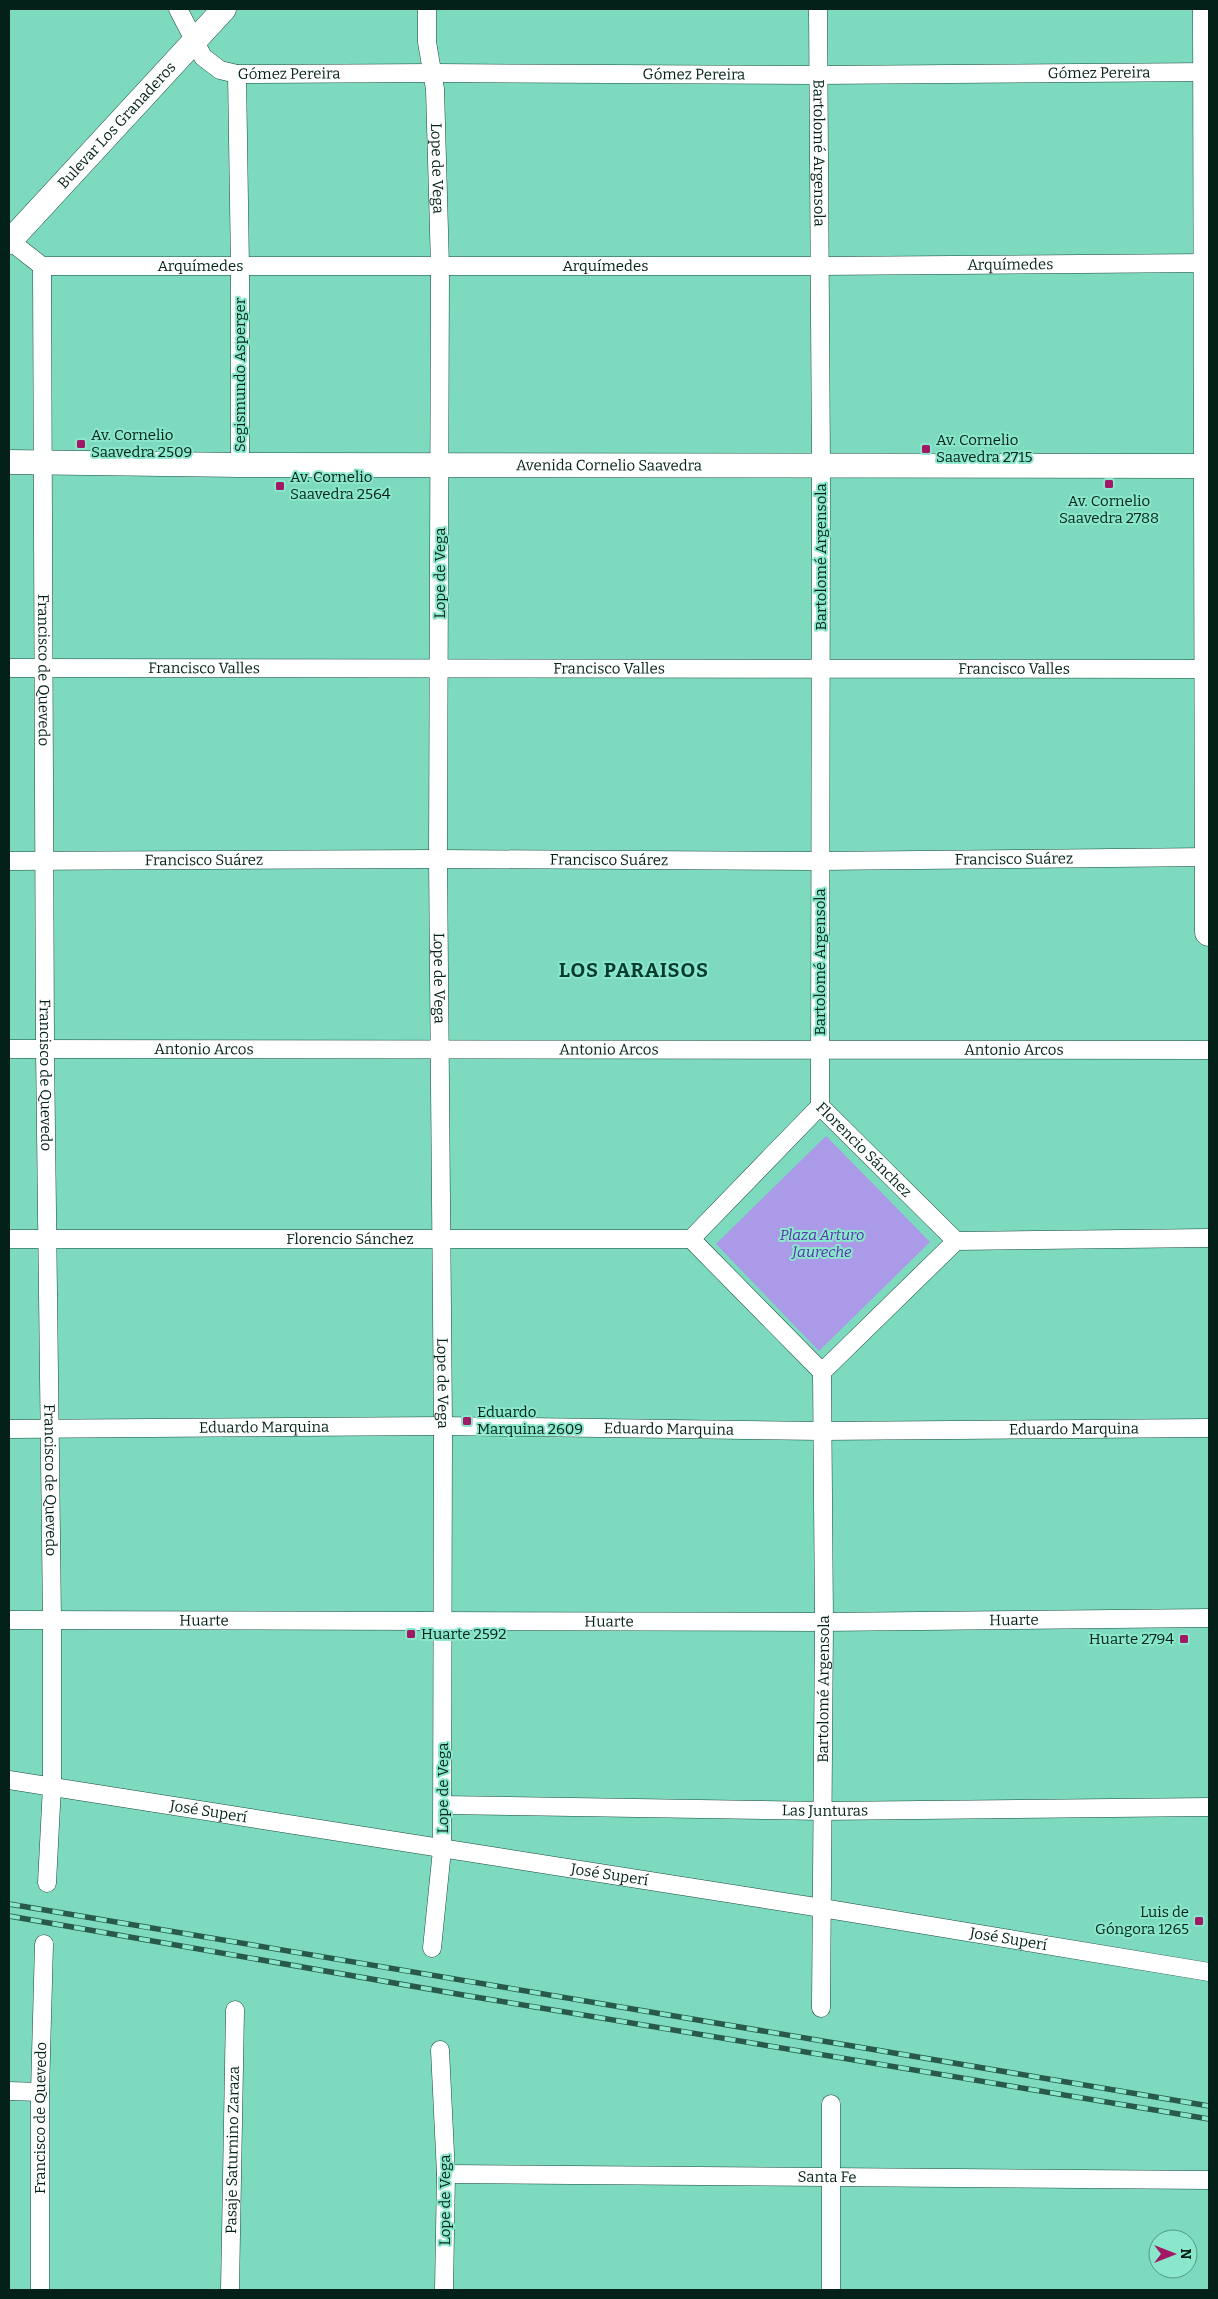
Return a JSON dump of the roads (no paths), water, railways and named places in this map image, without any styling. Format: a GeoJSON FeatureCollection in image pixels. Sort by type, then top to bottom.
{"type":"FeatureCollection","features":[{"type":"Feature","properties":{"kind":"main road","name":"Bulevar Los Granaderos"},"geometry":{"type":"LineString","coordinates":[[9,242],[224,9]]}},
{"type":"Feature","properties":{"kind":"main road"},"geometry":{"type":"LineString","coordinates":[[1208,9],[1209,932]]}},
{"type":"Feature","properties":{"kind":"main road","name":"Avenida Cornelio Saavedra"},"geometry":{"type":"LineString","coordinates":[[9,462],[240,465],[1208,466]]}},
{"type":"Feature","properties":{"kind":"street","name":"Gómez Pereira"},"geometry":{"type":"LineString","coordinates":[[178,9],[203,56],[220,70],[237,74],[819,75],[1208,72]]}},
{"type":"Feature","properties":{"kind":"street","name":"Lope de Vega"},"geometry":{"type":"LineString","coordinates":[[427,9],[427,42],[433,73],[440,266],[438,858],[443,1426],[443,1804],[442,1850],[432,1948]]}},
{"type":"Feature","properties":{"kind":"street","name":"Bartolomé Argensola"},"geometry":{"type":"LineString","coordinates":[[818,9],[820,266],[820,1106]]}},
{"type":"Feature","properties":{"kind":"street","name":"Segismundo Asperger"},"geometry":{"type":"LineString","coordinates":[[237,74],[240,266],[240,465]]}},
{"type":"Feature","properties":{"kind":"street"},"geometry":{"type":"LineString","coordinates":[[9,242],[42,266]]}},
{"type":"Feature","properties":{"kind":"street","name":"Arquímedes"},"geometry":{"type":"LineString","coordinates":[[42,266],[820,266],[1208,263]]}},
{"type":"Feature","properties":{"kind":"street","name":"Francisco de Quevedo"},"geometry":{"type":"LineString","coordinates":[[42,266],[44,1049],[52,1620],[52,1786],[47,1883]]}},
{"type":"Feature","properties":{"kind":"street","name":"Francisco Valles"},"geometry":{"type":"LineString","coordinates":[[9,668],[1209,669]]}},
{"type":"Feature","properties":{"kind":"street","name":"Francisco Suárez"},"geometry":{"type":"LineString","coordinates":[[9,861],[438,858],[820,861],[1208,857]]}},
{"type":"Feature","properties":{"kind":"street","name":"Antonio Arcos"},"geometry":{"type":"LineString","coordinates":[[9,1049],[1209,1050]]}},
{"type":"Feature","properties":{"kind":"street","name":"Florencio Sánchez"},"geometry":{"type":"LineString","coordinates":[[9,1240],[692,1240],[820,1106],[956,1241]]}},
{"type":"Feature","properties":{"kind":"street"},"geometry":{"type":"LineString","coordinates":[[692,1240],[822,1372],[956,1241],[1209,1238]]}},
{"type":"Feature","properties":{"kind":"street","name":"Bartolomé Argensola"},"geometry":{"type":"LineString","coordinates":[[820,2008],[824,1622],[822,1372]]}},
{"type":"Feature","properties":{"kind":"street","name":"Eduardo Marquina"},"geometry":{"type":"LineString","coordinates":[[9,1429],[443,1426],[821,1431],[1209,1428]]}},
{"type":"Feature","properties":{"kind":"street","name":"Huarte"},"geometry":{"type":"LineString","coordinates":[[9,1620],[824,1622],[1209,1618]]}},
{"type":"Feature","properties":{"kind":"street","name":"José Superí"},"geometry":{"type":"LineString","coordinates":[[9,1780],[442,1850],[822,1908],[1209,1972]]}},
{"type":"Feature","properties":{"kind":"street","name":"Las Junturas"},"geometry":{"type":"LineString","coordinates":[[443,1804],[823,1810],[1209,1807]]}},
{"type":"Feature","properties":{"kind":"street","name":"Francisco de Quevedo"},"geometry":{"type":"LineString","coordinates":[[40,2290],[40,2092],[44,1944]]}},
{"type":"Feature","properties":{"kind":"street","name":"Pasaje Saturnino Zaraza"},"geometry":{"type":"LineString","coordinates":[[230,2290],[235,2010]]}},
{"type":"Feature","properties":{"kind":"street","name":"Lope de Vega"},"geometry":{"type":"LineString","coordinates":[[440,2050],[446,2174],[444,2290]]}},
{"type":"Feature","properties":{"kind":"street"},"geometry":{"type":"LineString","coordinates":[[9,2091],[40,2092]]}},
{"type":"Feature","properties":{"kind":"street"},"geometry":{"type":"LineString","coordinates":[[831,2104],[831,2290]]}},
{"type":"Feature","properties":{"kind":"street","name":"Santa Fe"},"geometry":{"type":"LineString","coordinates":[[446,2174],[1209,2180]]}},
{"type":"Feature","properties":{"kind":"railway"},"geometry":{"type":"LineString","coordinates":[[9,1904],[1209,2106]]}},
{"type":"Feature","properties":{"kind":"railway"},"geometry":{"type":"LineString","coordinates":[[9,1916],[469,1996],[1209,2119]]}},
{"type":"Feature","properties":{"kind":"place","name":"Av. Cornelio Saavedra 2509"},"geometry":{"type":"Point","coordinates":[81,444]}},
{"type":"Feature","properties":{"kind":"place","name":"Av. Cornelio Saavedra 2715"},"geometry":{"type":"Point","coordinates":[926,449]}},
{"type":"Feature","properties":{"kind":"place","name":"Av. Cornelio Saavedra 2788"},"geometry":{"type":"Point","coordinates":[1109,484]}},
{"type":"Feature","properties":{"kind":"place","name":"Av. Cornelio Saavedra 2564"},"geometry":{"type":"Point","coordinates":[280,486]}},
{"type":"Feature","properties":{"kind":"place","name":"Eduardo Marquina 2609"},"geometry":{"type":"Point","coordinates":[467,1421]}},
{"type":"Feature","properties":{"kind":"place","name":"Huarte 2592"},"geometry":{"type":"Point","coordinates":[411,1634]}},
{"type":"Feature","properties":{"kind":"place","name":"Huarte 2794"},"geometry":{"type":"Point","coordinates":[1184,1639]}},
{"type":"Feature","properties":{"kind":"place","name":"Luis de Góngora 1265"},"geometry":{"type":"Point","coordinates":[1199,1921]}},
{"type":"Feature","properties":{"kind":"district","name":"LOS PARAISOS"},"geometry":{"type":"Point","coordinates":[634,970]}},
{"type":"Feature","properties":{"kind":"park label","name":"Plaza Arturo Jaureche"},"geometry":{"type":"Point","coordinates":[822,1244]}}]}
